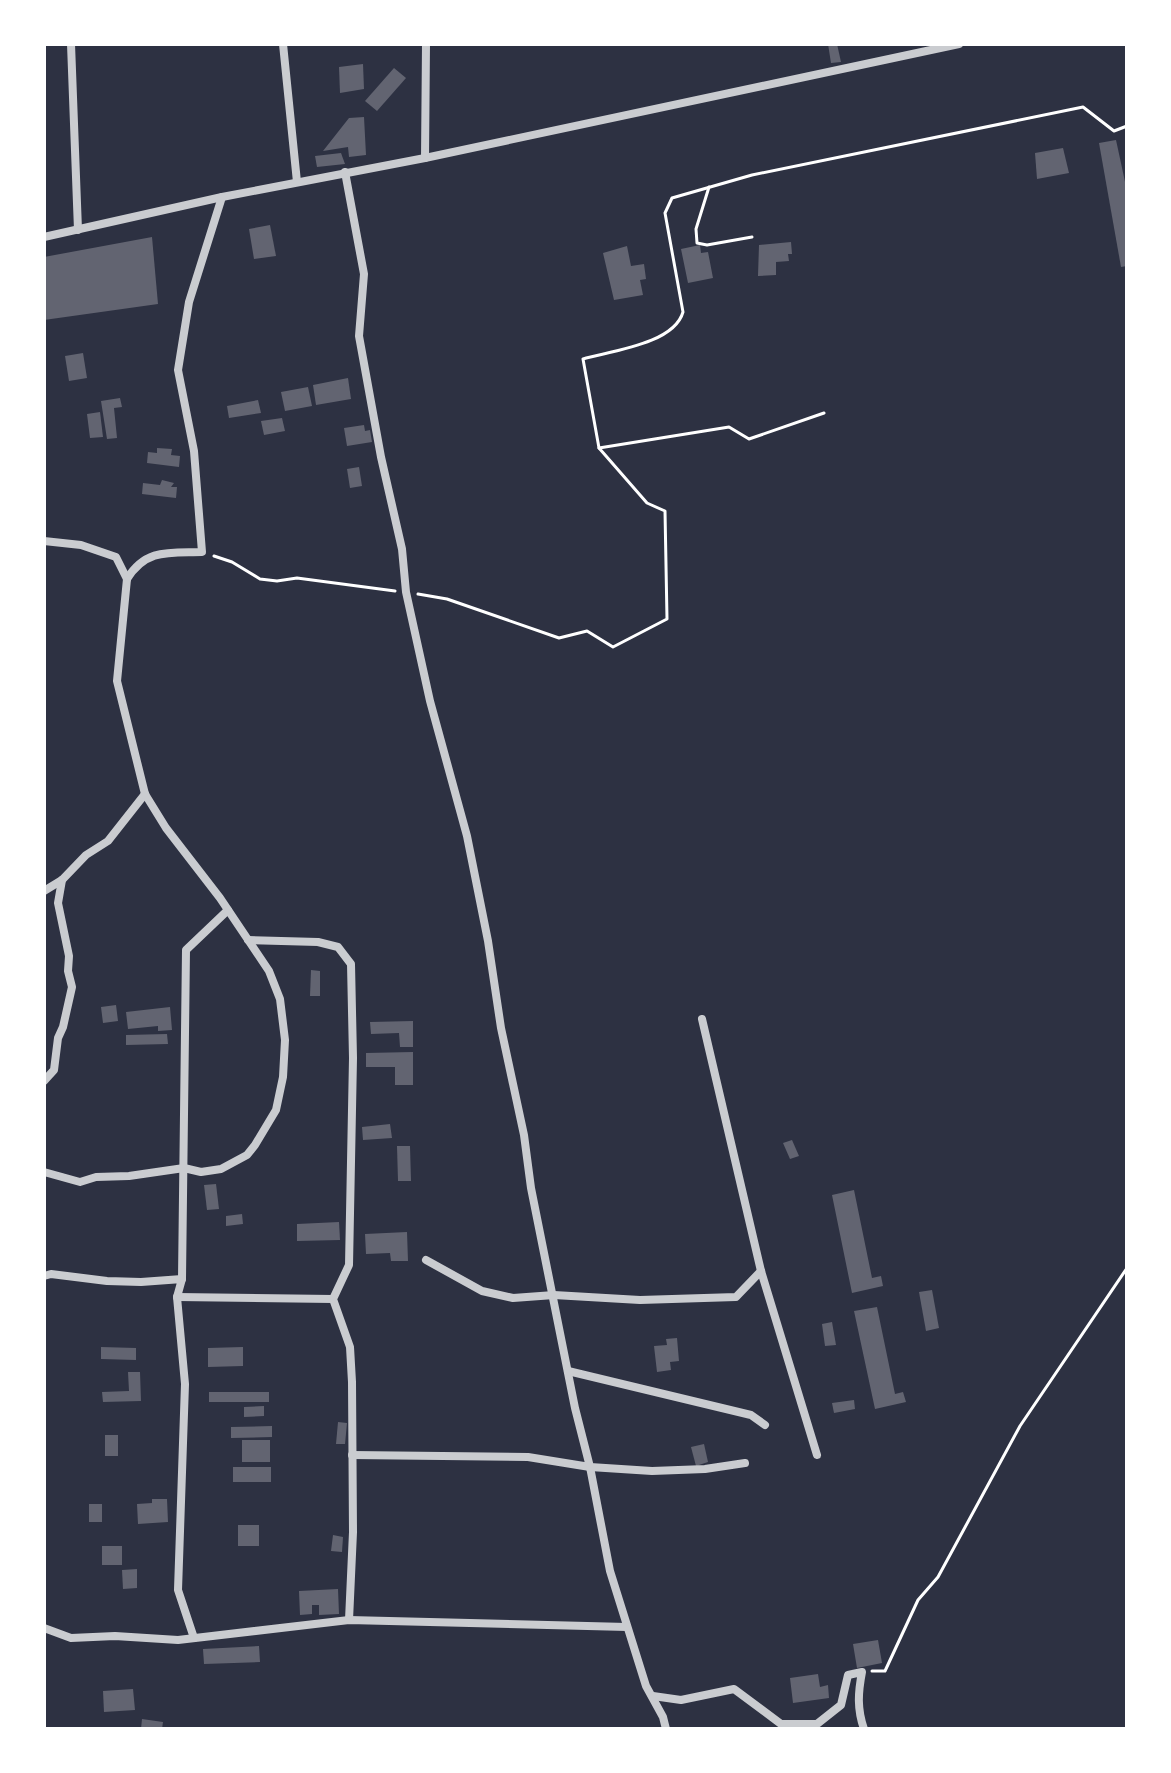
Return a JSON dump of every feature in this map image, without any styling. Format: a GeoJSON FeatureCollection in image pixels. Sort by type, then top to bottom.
{"type":"FeatureCollection","features":[{"type":"Feature","properties":{"kind":"street"},"geometry":{"type":"LineString","coordinates":[[71,44],[78,230]]}},
{"type":"Feature","properties":{"kind":"street"},"geometry":{"type":"LineString","coordinates":[[283,44],[297,182]]}},
{"type":"Feature","properties":{"kind":"street"},"geometry":{"type":"LineString","coordinates":[[425,158],[426,44]]}},
{"type":"Feature","properties":{"kind":"street"},"geometry":{"type":"LineString","coordinates":[[44,237],[222,197],[425,158],[959,44]]}},
{"type":"Feature","properties":{"kind":"street"},"geometry":{"type":"LineString","coordinates":[[345,172],[364,274],[359,336],[402,549],[406,592],[430,701],[467,836],[501,1028],[524,1135],[531,1188],[610,1571],[646,1686],[666,1729]]}},
{"type":"Feature","properties":{"kind":"street"},"geometry":{"type":"LineString","coordinates":[[44,1172],[80,1182],[96,1177],[184,1168],[201,1172],[221,1169],[247,1155],[276,1110],[283,1077],[285,1040],[280,999],[269,971],[145,794],[117,681],[127,579],[135,567],[150,556],[202,552],[194,451],[178,370],[189,302],[222,197]]}},
{"type":"Feature","properties":{"kind":"street"},"geometry":{"type":"LineString","coordinates":[[44,541],[81,545],[116,557],[127,579]]}},
{"type":"Feature","properties":{"kind":"street"},"geometry":{"type":"LineString","coordinates":[[44,891],[62,880],[86,855],[108,841],[145,794]]}},
{"type":"Feature","properties":{"kind":"street"},"geometry":{"type":"LineString","coordinates":[[44,1081],[54,1070],[58,1038],[72,987],[58,903],[62,880]]}},
{"type":"Feature","properties":{"kind":"street"},"geometry":{"type":"LineString","coordinates":[[194,1638],[178,1590],[185,1384],[177,1297],[182,1279],[183,1014],[186,950],[228,910]]}},
{"type":"Feature","properties":{"kind":"street"},"geometry":{"type":"LineString","coordinates":[[248,940],[318,942],[338,947],[351,964],[350,1251],[349,1265],[333,1299],[350,1347],[353,1532],[349,1620]]}},
{"type":"Feature","properties":{"kind":"street"},"geometry":{"type":"LineString","coordinates":[[702,1019],[761,1271],[817,1455]]}},
{"type":"Feature","properties":{"kind":"street"},"geometry":{"type":"LineString","coordinates":[[426,1260],[482,1291],[513,1298],[554,1295],[640,1300],[736,1297],[761,1271]]}},
{"type":"Feature","properties":{"kind":"street"},"geometry":{"type":"LineString","coordinates":[[44,1276],[51,1274],[141,1282],[182,1279]]}},
{"type":"Feature","properties":{"kind":"street"},"geometry":{"type":"LineString","coordinates":[[177,1297],[333,1299]]}},
{"type":"Feature","properties":{"kind":"street"},"geometry":{"type":"LineString","coordinates":[[568,1371],[751,1415],[765,1425]]}},
{"type":"Feature","properties":{"kind":"street"},"geometry":{"type":"LineString","coordinates":[[352,1455],[528,1457],[590,1467],[678,1470],[745,1463]]}},
{"type":"Feature","properties":{"kind":"street"},"geometry":{"type":"LineString","coordinates":[[44,1628],[71,1638],[194,1638],[349,1620],[627,1627]]}},
{"type":"Feature","properties":{"kind":"street"},"geometry":{"type":"LineString","coordinates":[[653,1696],[681,1700],[734,1689],[781,1724],[817,1724],[841,1705],[848,1675],[862,1672],[858,1693],[859,1715],[864,1729]]}},
{"type":"Feature","properties":{"kind":"path"},"geometry":{"type":"LineString","coordinates":[[202,552],[232,562],[260,579],[277,581],[297,578],[447,599],[559,638],[587,631],[613,647],[667,619],[665,511],[647,503],[599,448],[583,359],[653,340],[680,322],[683,312],[665,213],[672,198],[752,175],[1083,107],[1114,131],[1127,126]]}},
{"type":"Feature","properties":{"kind":"path"},"geometry":{"type":"LineString","coordinates":[[709,187],[696,229],[697,243],[707,245],[752,237]]}},
{"type":"Feature","properties":{"kind":"path"},"geometry":{"type":"LineString","coordinates":[[599,448],[729,427],[749,439],[824,413]]}},
{"type":"Feature","properties":{"kind":"path"},"geometry":{"type":"LineString","coordinates":[[862,1672],[885,1671],[918,1600],[938,1577],[1020,1426],[1127,1268]]}},
{"type":"Feature","properties":{"kind":"building"},"geometry":{"type":"Polygon","coordinates":[[[828,44],[837,44],[841,62],[831,63],[828,44]]]}},
{"type":"Feature","properties":{"kind":"building"},"geometry":{"type":"Polygon","coordinates":[[[363,64],[364,89],[340,93],[339,67],[363,64]]]}},
{"type":"Feature","properties":{"kind":"building"},"geometry":{"type":"Polygon","coordinates":[[[394,68],[406,78],[377,111],[365,101],[394,68]]]}},
{"type":"Feature","properties":{"kind":"building"},"geometry":{"type":"Polygon","coordinates":[[[364,117],[366,155],[349,157],[348,147],[323,151],[349,118],[364,117]]]}},
{"type":"Feature","properties":{"kind":"building"},"geometry":{"type":"Polygon","coordinates":[[[1116,140],[1127,191],[1127,266],[1121,267],[1099,143],[1116,140]]]}},
{"type":"Feature","properties":{"kind":"building"},"geometry":{"type":"Polygon","coordinates":[[[1063,148],[1069,173],[1037,179],[1035,153],[1063,148]]]}},
{"type":"Feature","properties":{"kind":"building"},"geometry":{"type":"Polygon","coordinates":[[[341,153],[345,164],[317,167],[315,156],[341,153]]]}},
{"type":"Feature","properties":{"kind":"building"},"geometry":{"type":"Polygon","coordinates":[[[270,225],[276,256],[254,259],[249,229],[270,225]]]}},
{"type":"Feature","properties":{"kind":"building"},"geometry":{"type":"Polygon","coordinates":[[[152,237],[158,304],[44,320],[44,257],[152,237]]]}},
{"type":"Feature","properties":{"kind":"building"},"geometry":{"type":"Polygon","coordinates":[[[791,242],[789,261],[776,262],[776,275],[758,276],[759,245],[791,242]]]}},
{"type":"Feature","properties":{"kind":"building"},"geometry":{"type":"Polygon","coordinates":[[[700,245],[701,253],[708,252],[713,278],[688,283],[681,249],[700,245]]]}},
{"type":"Feature","properties":{"kind":"building"},"geometry":{"type":"Polygon","coordinates":[[[627,246],[631,266],[644,264],[646,279],[640,280],[643,295],[614,300],[603,253],[627,246]]]}},
{"type":"Feature","properties":{"kind":"building"},"geometry":{"type":"Polygon","coordinates":[[[83,353],[87,378],[69,381],[65,356],[83,353]]]}},
{"type":"Feature","properties":{"kind":"building"},"geometry":{"type":"Polygon","coordinates":[[[348,378],[351,399],[316,405],[313,385],[348,378]]]}},
{"type":"Feature","properties":{"kind":"building"},"geometry":{"type":"Polygon","coordinates":[[[308,387],[312,406],[285,411],[281,392],[308,387]]]}},
{"type":"Feature","properties":{"kind":"building"},"geometry":{"type":"Polygon","coordinates":[[[120,398],[122,407],[114,408],[117,438],[107,439],[101,401],[120,398]]]}},
{"type":"Feature","properties":{"kind":"building"},"geometry":{"type":"Polygon","coordinates":[[[258,400],[261,413],[229,418],[227,406],[258,400]]]}},
{"type":"Feature","properties":{"kind":"building"},"geometry":{"type":"Polygon","coordinates":[[[100,412],[103,437],[90,438],[87,414],[100,412]]]}},
{"type":"Feature","properties":{"kind":"building"},"geometry":{"type":"Polygon","coordinates":[[[282,418],[285,431],[264,435],[261,421],[282,418]]]}},
{"type":"Feature","properties":{"kind":"building"},"geometry":{"type":"Polygon","coordinates":[[[364,425],[365,431],[370,430],[372,442],[347,446],[344,428],[364,425]]]}},
{"type":"Feature","properties":{"kind":"building"},"geometry":{"type":"Polygon","coordinates":[[[157,448],[172,449],[171,455],[180,456],[179,467],[147,463],[148,452],[157,453],[157,448]]]}},
{"type":"Feature","properties":{"kind":"building"},"geometry":{"type":"Polygon","coordinates":[[[359,467],[362,486],[350,488],[347,469],[359,467]]]}},
{"type":"Feature","properties":{"kind":"building"},"geometry":{"type":"Polygon","coordinates":[[[162,480],[174,483],[171,487],[177,487],[176,498],[142,494],[143,483],[160,485],[162,480]]]}},
{"type":"Feature","properties":{"kind":"building"},"geometry":{"type":"Polygon","coordinates":[[[311,970],[320,971],[320,996],[310,996],[311,970]]]}},
{"type":"Feature","properties":{"kind":"building"},"geometry":{"type":"Polygon","coordinates":[[[116,1005],[118,1021],[103,1023],[101,1007],[116,1005]]]}},
{"type":"Feature","properties":{"kind":"building"},"geometry":{"type":"Polygon","coordinates":[[[170,1007],[172,1030],[158,1031],[158,1026],[128,1029],[126,1012],[170,1007]]]}},
{"type":"Feature","properties":{"kind":"building"},"geometry":{"type":"Polygon","coordinates":[[[413,1021],[413,1047],[400,1047],[399,1033],[371,1034],[370,1022],[413,1021]]]}},
{"type":"Feature","properties":{"kind":"building"},"geometry":{"type":"Polygon","coordinates":[[[167,1034],[168,1044],[126,1045],[126,1035],[167,1034]]]}},
{"type":"Feature","properties":{"kind":"building"},"geometry":{"type":"Polygon","coordinates":[[[413,1052],[413,1085],[395,1085],[395,1067],[366,1067],[366,1053],[413,1052]]]}},
{"type":"Feature","properties":{"kind":"building"},"geometry":{"type":"Polygon","coordinates":[[[390,1124],[392,1138],[363,1140],[362,1127],[390,1124]]]}},
{"type":"Feature","properties":{"kind":"building"},"geometry":{"type":"Polygon","coordinates":[[[792,1140],[799,1156],[790,1159],[783,1143],[792,1140]]]}},
{"type":"Feature","properties":{"kind":"building"},"geometry":{"type":"Polygon","coordinates":[[[397,1146],[410,1146],[411,1181],[398,1181],[397,1146]]]}},
{"type":"Feature","properties":{"kind":"building"},"geometry":{"type":"Polygon","coordinates":[[[216,1184],[219,1209],[207,1210],[204,1185],[216,1184]]]}},
{"type":"Feature","properties":{"kind":"building"},"geometry":{"type":"Polygon","coordinates":[[[854,1190],[872,1278],[881,1276],[883,1286],[852,1293],[832,1195],[854,1190]]]}},
{"type":"Feature","properties":{"kind":"building"},"geometry":{"type":"Polygon","coordinates":[[[242,1214],[243,1224],[226,1226],[226,1216],[242,1214]]]}},
{"type":"Feature","properties":{"kind":"building"},"geometry":{"type":"Polygon","coordinates":[[[339,1222],[340,1240],[297,1241],[297,1224],[339,1222]]]}},
{"type":"Feature","properties":{"kind":"building"},"geometry":{"type":"Polygon","coordinates":[[[407,1232],[408,1261],[391,1261],[390,1253],[366,1254],[365,1234],[407,1232]]]}},
{"type":"Feature","properties":{"kind":"building"},"geometry":{"type":"Polygon","coordinates":[[[932,1290],[939,1328],[926,1331],[919,1292],[932,1290]]]}},
{"type":"Feature","properties":{"kind":"building"},"geometry":{"type":"Polygon","coordinates":[[[877,1307],[895,1394],[903,1392],[906,1402],[875,1409],[854,1311],[877,1307]]]}},
{"type":"Feature","properties":{"kind":"building"},"geometry":{"type":"Polygon","coordinates":[[[832,1322],[836,1345],[825,1346],[822,1324],[832,1322]]]}},
{"type":"Feature","properties":{"kind":"building"},"geometry":{"type":"Polygon","coordinates":[[[677,1338],[679,1361],[670,1362],[671,1370],[657,1372],[654,1346],[667,1345],[666,1339],[677,1338]]]}},
{"type":"Feature","properties":{"kind":"building"},"geometry":{"type":"Polygon","coordinates":[[[101,1347],[136,1348],[136,1360],[101,1359],[101,1347]]]}},
{"type":"Feature","properties":{"kind":"building"},"geometry":{"type":"Polygon","coordinates":[[[243,1347],[243,1366],[208,1367],[208,1348],[243,1347]]]}},
{"type":"Feature","properties":{"kind":"building"},"geometry":{"type":"Polygon","coordinates":[[[128,1372],[140,1372],[141,1401],[103,1402],[102,1392],[129,1391],[128,1372]]]}},
{"type":"Feature","properties":{"kind":"building"},"geometry":{"type":"Polygon","coordinates":[[[209,1392],[269,1392],[269,1402],[209,1402],[209,1392]]]}},
{"type":"Feature","properties":{"kind":"building"},"geometry":{"type":"Polygon","coordinates":[[[854,1400],[855,1409],[834,1413],[832,1403],[854,1400]]]}},
{"type":"Feature","properties":{"kind":"building"},"geometry":{"type":"Polygon","coordinates":[[[264,1406],[264,1416],[244,1417],[244,1407],[264,1406]]]}},
{"type":"Feature","properties":{"kind":"building"},"geometry":{"type":"Polygon","coordinates":[[[338,1422],[347,1423],[345,1444],[336,1444],[338,1422]]]}},
{"type":"Feature","properties":{"kind":"building"},"geometry":{"type":"Polygon","coordinates":[[[272,1426],[272,1437],[231,1438],[231,1427],[272,1426]]]}},
{"type":"Feature","properties":{"kind":"building"},"geometry":{"type":"Polygon","coordinates":[[[105,1435],[118,1435],[118,1456],[105,1456],[105,1435]]]}},
{"type":"Feature","properties":{"kind":"building"},"geometry":{"type":"Polygon","coordinates":[[[242,1440],[270,1440],[270,1462],[242,1462],[242,1440]]]}},
{"type":"Feature","properties":{"kind":"building"},"geometry":{"type":"Polygon","coordinates":[[[704,1444],[708,1462],[696,1466],[691,1447],[704,1444]]]}},
{"type":"Feature","properties":{"kind":"building"},"geometry":{"type":"Polygon","coordinates":[[[233,1467],[271,1467],[271,1482],[233,1482],[233,1467]]]}},
{"type":"Feature","properties":{"kind":"building"},"geometry":{"type":"Polygon","coordinates":[[[152,1499],[167,1499],[168,1522],[138,1524],[137,1504],[152,1503],[152,1499]]]}},
{"type":"Feature","properties":{"kind":"building"},"geometry":{"type":"Polygon","coordinates":[[[89,1504],[102,1504],[102,1522],[89,1522],[89,1504]]]}},
{"type":"Feature","properties":{"kind":"building"},"geometry":{"type":"Polygon","coordinates":[[[238,1525],[259,1525],[259,1546],[238,1546],[238,1525]]]}},
{"type":"Feature","properties":{"kind":"building"},"geometry":{"type":"Polygon","coordinates":[[[333,1535],[343,1537],[342,1552],[331,1551],[333,1535]]]}},
{"type":"Feature","properties":{"kind":"building"},"geometry":{"type":"Polygon","coordinates":[[[102,1546],[122,1546],[122,1565],[102,1565],[102,1546]]]}},
{"type":"Feature","properties":{"kind":"building"},"geometry":{"type":"Polygon","coordinates":[[[137,1569],[137,1588],[123,1589],[122,1570],[137,1569]]]}},
{"type":"Feature","properties":{"kind":"building"},"geometry":{"type":"Polygon","coordinates":[[[338,1589],[339,1614],[319,1615],[319,1605],[312,1605],[312,1614],[300,1615],[299,1591],[338,1589]]]}},
{"type":"Feature","properties":{"kind":"building"},"geometry":{"type":"Polygon","coordinates":[[[878,1640],[882,1663],[857,1668],[853,1644],[878,1640]]]}},
{"type":"Feature","properties":{"kind":"building"},"geometry":{"type":"Polygon","coordinates":[[[259,1646],[260,1662],[204,1664],[203,1649],[259,1646]]]}},
{"type":"Feature","properties":{"kind":"building"},"geometry":{"type":"Polygon","coordinates":[[[818,1674],[820,1687],[828,1685],[829,1698],[793,1703],[790,1678],[818,1674]]]}},
{"type":"Feature","properties":{"kind":"building"},"geometry":{"type":"Polygon","coordinates":[[[133,1689],[135,1710],[104,1712],[103,1691],[133,1689]]]}},
{"type":"Feature","properties":{"kind":"building"},"geometry":{"type":"Polygon","coordinates":[[[142,1719],[163,1722],[162,1729],[141,1729],[142,1719]]]}}]}
